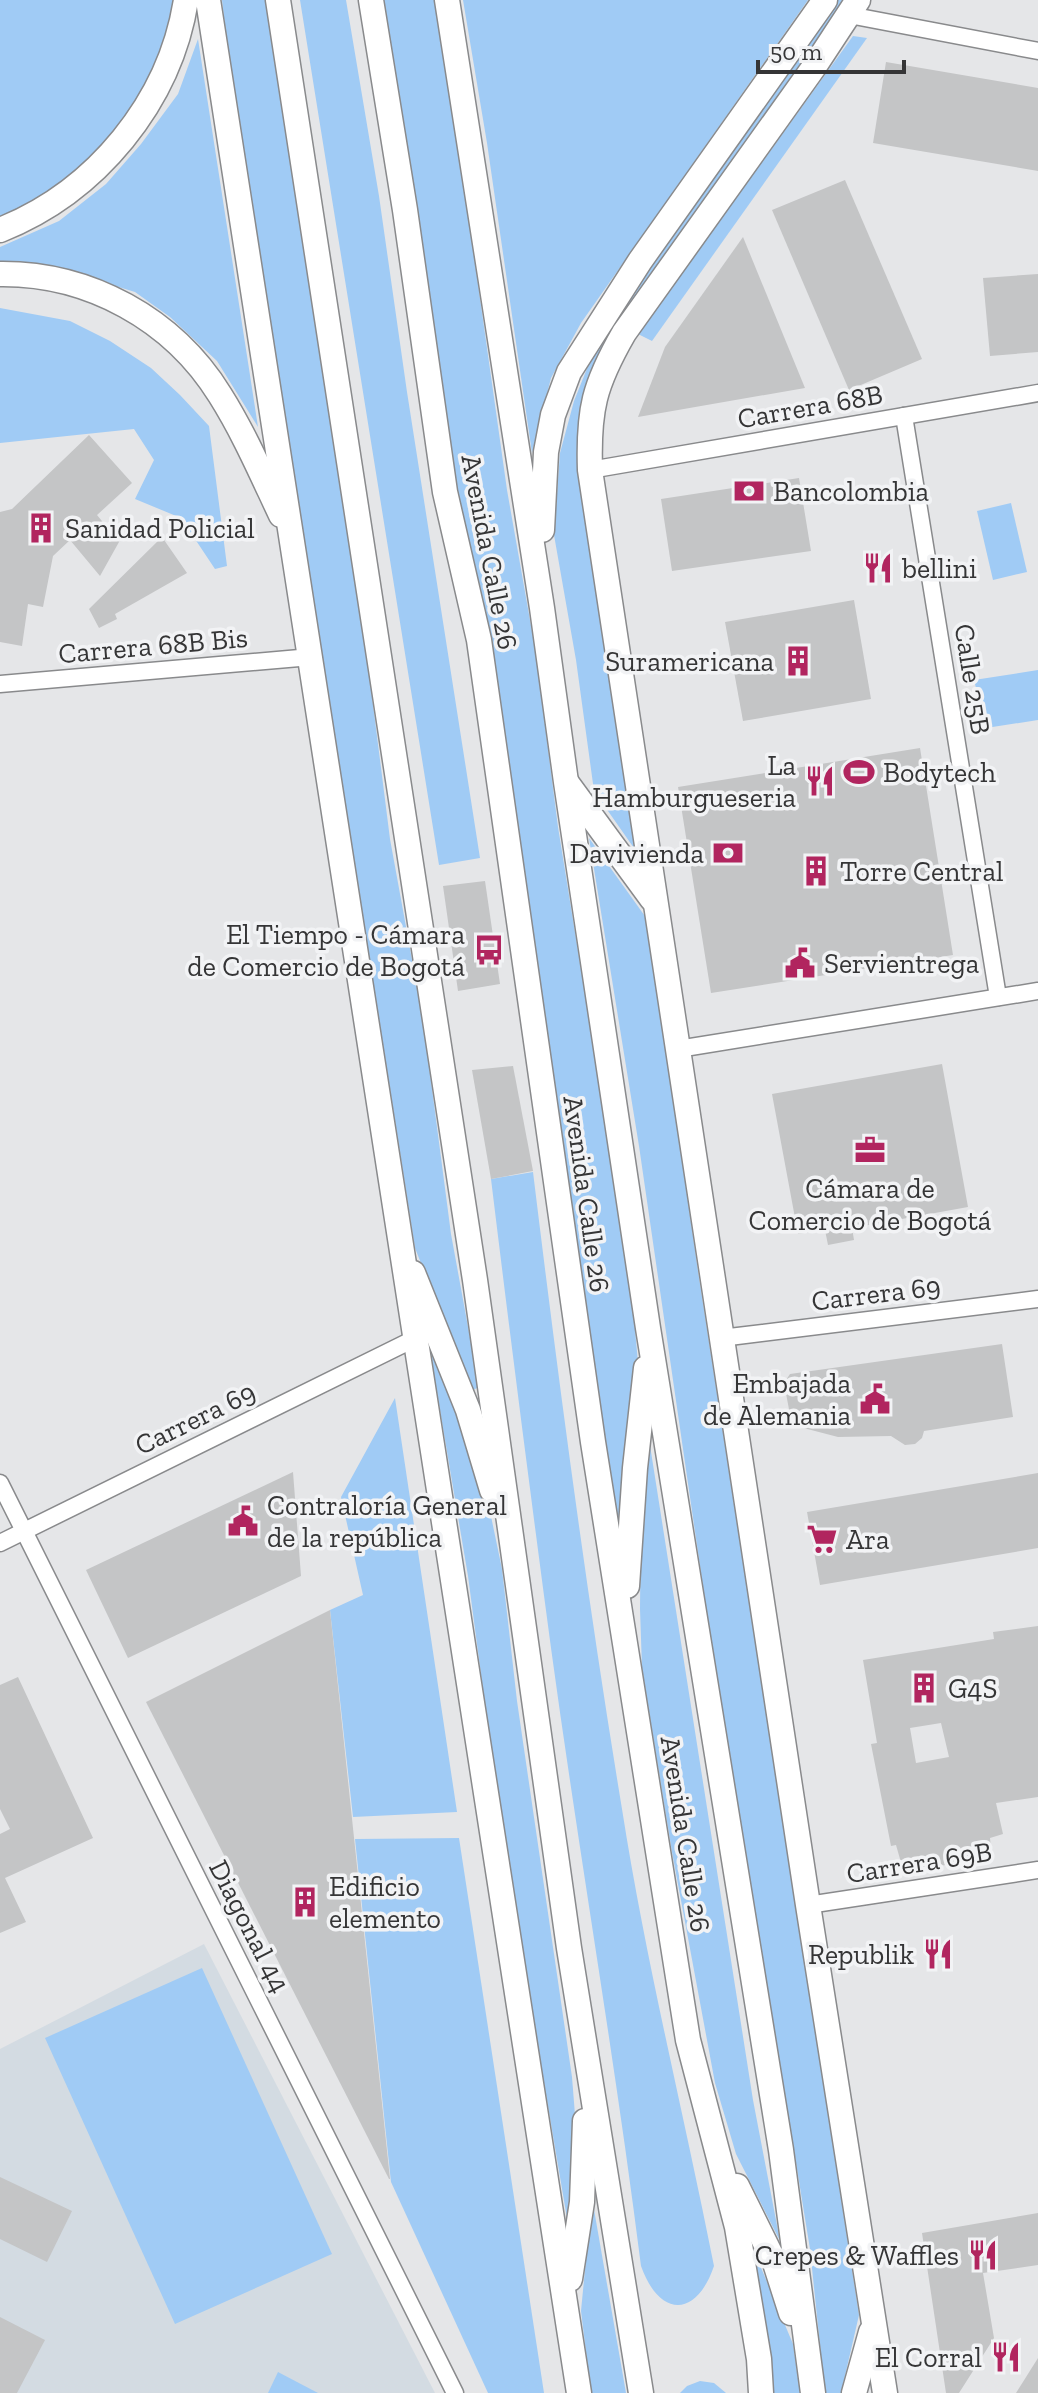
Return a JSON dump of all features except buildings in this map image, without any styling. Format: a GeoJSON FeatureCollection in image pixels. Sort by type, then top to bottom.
{"type":"FeatureCollection","features":[{"type":"Feature","properties":{"kind":"main road"},"geometry":{"type":"LineString","coordinates":[[0,230],[39,211],[69,190],[127,134],[163,79],[175,51],[186,0]]}},
{"type":"Feature","properties":{"kind":"main road"},"geometry":{"type":"LineString","coordinates":[[208,0],[579,2393]]}},
{"type":"Feature","properties":{"kind":"main road"},"geometry":{"type":"LineString","coordinates":[[278,0],[475,1280],[581,2027],[641,2393]]}},
{"type":"Feature","properties":{"kind":"main road","name":"Avenida Calle 26"},"geometry":{"type":"LineString","coordinates":[[371,0],[445,492],[479,640],[584,1380],[688,2040],[737,2227],[759,2359],[761,2393]]}},
{"type":"Feature","properties":{"kind":"main road","name":"Avenida Calle 26"},"geometry":{"type":"LineString","coordinates":[[447,0],[542,608],[648,1328],[781,2150],[812,2383]]}},
{"type":"Feature","properties":{"kind":"main road"},"geometry":{"type":"LineString","coordinates":[[542,608],[542,492],[546,452],[553,415],[569,372],[648,249],[825,0]]}},
{"type":"Feature","properties":{"kind":"main road"},"geometry":{"type":"LineString","coordinates":[[853,8],[633,320],[609,359],[594,396],[588,428],[590,470],[721,1338],[885,2393]]}},
{"type":"Feature","properties":{"kind":"main road"},"geometry":{"type":"LineString","coordinates":[[0,274],[48,278],[112,297],[162,330],[198,366],[219,393],[292,535]]}},
{"type":"Feature","properties":{"kind":"main road"},"geometry":{"type":"LineString","coordinates":[[566,782],[656,903]]}},
{"type":"Feature","properties":{"kind":"main road"},"geometry":{"type":"LineString","coordinates":[[398,1240],[468,1410],[517,1585]]}},
{"type":"Feature","properties":{"kind":"main road"},"geometry":{"type":"LineString","coordinates":[[629,1669],[627,1566],[648,1328]]}},
{"type":"Feature","properties":{"kind":"main road"},"geometry":{"type":"LineString","coordinates":[[567,2306],[582,2202],[585,2135],[581,2027]]}},
{"type":"Feature","properties":{"kind":"main road"},"geometry":{"type":"LineString","coordinates":[[710,2123],[775,2263],[812,2383]]}},
{"type":"Feature","properties":{"kind":"main road"},"geometry":{"type":"LineString","coordinates":[[854,2393],[874,2322]]}},
{"type":"Feature","properties":{"kind":"street"},"geometry":{"type":"LineString","coordinates":[[853,8],[1038,51]]}},
{"type":"Feature","properties":{"kind":"street","name":"Carrera 68B"},"geometry":{"type":"LineString","coordinates":[[590,470],[1038,393]]}},
{"type":"Feature","properties":{"kind":"street","name":"Calle 25B"},"geometry":{"type":"LineString","coordinates":[[904,416],[998,997]]}},
{"type":"Feature","properties":{"kind":"street","name":"Carrera 68B Bis"},"geometry":{"type":"LineString","coordinates":[[0,684],[311,657]]}},
{"type":"Feature","properties":{"kind":"street"},"geometry":{"type":"LineString","coordinates":[[678,1049],[1038,991]]}},
{"type":"Feature","properties":{"kind":"street","name":"Carrera 69"},"geometry":{"type":"LineString","coordinates":[[721,1338],[1038,1299]]}},
{"type":"Feature","properties":{"kind":"street","name":"Carrera 69"},"geometry":{"type":"LineString","coordinates":[[0,1543],[414,1339]]}},
{"type":"Feature","properties":{"kind":"street","name":"Diagonal 44"},"geometry":{"type":"LineString","coordinates":[[0,1483],[455,2393]]}},
{"type":"Feature","properties":{"kind":"street","name":"Carrera 69B"},"geometry":{"type":"LineString","coordinates":[[808,1905],[1038,1870]]}},
{"type":"Feature","properties":{"kind":"shaded area"},"geometry":{"type":"Polygon","coordinates":[[[0,0],[174,0],[166,47],[152,90],[104,148],[41,199],[0,222],[0,0]]]}},
{"type":"Feature","properties":{"kind":"shaded area"},"geometry":{"type":"Polygon","coordinates":[[[222,0],[265,0],[368,665],[390,839],[423,1020],[451,1234],[479,1387],[471,1391],[415,1248],[231,77],[222,0]]]}},
{"type":"Feature","properties":{"kind":"shaded area"},"geometry":{"type":"Polygon","coordinates":[[[300,0],[346,0],[480,858],[439,865],[300,0]]]}},
{"type":"Feature","properties":{"kind":"shaded area"},"geometry":{"type":"Polygon","coordinates":[[[380,0],[435,0],[448,71],[507,490],[536,654],[558,827],[630,1273],[638,1363],[621,1532],[615,1534],[380,0]]]}},
{"type":"Feature","properties":{"kind":"shaded area"},"geometry":{"type":"Polygon","coordinates":[[[463,0],[808,0],[581,323],[551,378],[532,453],[487,143],[463,0]]]}},
{"type":"Feature","properties":{"kind":"shaded area"},"geometry":{"type":"Polygon","coordinates":[[[838,0],[845,0],[611,333],[605,330],[838,0]]]}},
{"type":"Feature","properties":{"kind":"shaded area"},"geometry":{"type":"Polygon","coordinates":[[[853,36],[867,38],[652,341],[638,334],[853,36]]]}},
{"type":"Feature","properties":{"kind":"shaded area"},"geometry":{"type":"Polygon","coordinates":[[[198,39],[258,427],[217,361],[170,317],[135,292],[47,265],[0,263],[0,247],[59,221],[106,184],[178,94],[198,39]]]}},
{"type":"Feature","properties":{"kind":"shaded area"},"geometry":{"type":"Polygon","coordinates":[[[0,308],[70,321],[110,341],[151,368],[209,426],[227,566],[215,569],[181,518],[135,499],[154,460],[134,429],[0,443],[0,308]]]}},
{"type":"Feature","properties":{"kind":"shaded area"},"geometry":{"type":"Polygon","coordinates":[[[598,341],[604,344],[582,410],[643,861],[594,791],[576,660],[554,535],[560,453],[574,401],[598,341]]]}},
{"type":"Feature","properties":{"kind":"shaded area"},"geometry":{"type":"Polygon","coordinates":[[[1011,503],[1027,572],[993,580],[977,511],[1011,503]]]}},
{"type":"Feature","properties":{"kind":"shaded area"},"geometry":{"type":"Polygon","coordinates":[[[1038,670],[1038,720],[986,728],[974,680],[1038,670]]]}},
{"type":"Feature","properties":{"kind":"shaded area"},"geometry":{"type":"Polygon","coordinates":[[[589,838],[647,919],[698,1271],[859,2315],[841,2393],[825,2393],[810,2249],[708,1621],[639,1146],[589,838]]]}},
{"type":"Feature","properties":{"kind":"shaded area"},"geometry":{"type":"Polygon","coordinates":[[[533,1172],[574,1491],[622,1809],[654,1981],[714,2266],[698,2296],[678,2305],[657,2295],[641,2266],[520,1413],[491,1179],[533,1172]]]}},
{"type":"Feature","properties":{"kind":"shaded area"},"geometry":{"type":"Polygon","coordinates":[[[430,1351],[454,1391],[482,1473],[502,1569],[517,1701],[572,2077],[577,2140],[569,2230],[503,1841],[468,1576],[430,1351]]]}},
{"type":"Feature","properties":{"kind":"shaded area"},"geometry":{"type":"Polygon","coordinates":[[[395,1398],[457,1812],[353,1817],[330,1610],[363,1595],[341,1497],[395,1398]]]}},
{"type":"Feature","properties":{"kind":"shaded area"},"geometry":{"type":"Polygon","coordinates":[[[649,1439],[753,2100],[780,2241],[736,2154],[715,2083],[672,1852],[642,1668],[641,1502],[649,1439]]]}},
{"type":"Feature","properties":{"kind":"shaded area"},"geometry":{"type":"Polygon","coordinates":[[[459,1838],[544,2393],[488,2393],[391,2182],[355,1839],[459,1838]]]}},
{"type":"Feature","properties":{"kind":"shaded area"},"geometry":{"type":"Polygon","coordinates":[[[204,1944],[435,2393],[0,2393],[0,2049],[204,1944]]]}},
{"type":"Feature","properties":{"kind":"shaded area"},"geometry":{"type":"Polygon","coordinates":[[[202,1968],[332,2254],[175,2324],[45,2038],[202,1968]]]}},
{"type":"Feature","properties":{"kind":"shaded area"},"geometry":{"type":"Polygon","coordinates":[[[592,2198],[626,2393],[591,2393],[581,2311],[592,2198]]]}},
{"type":"Feature","properties":{"kind":"shaded area"},"geometry":{"type":"Polygon","coordinates":[[[754,2251],[793,2344],[800,2393],[770,2393],[754,2251]]]}},
{"type":"Feature","properties":{"kind":"shaded area"},"geometry":{"type":"Polygon","coordinates":[[[278,2372],[318,2393],[268,2393],[278,2372]]]}},
{"type":"Feature","properties":{"kind":"shaded area"},"geometry":{"type":"Polygon","coordinates":[[[700,2381],[714,2383],[726,2393],[680,2393],[687,2386],[700,2381]]]}},
{"type":"Feature","properties":{"kind":"place","name":"Bancolombia"},"geometry":{"type":"Point","coordinates":[749,491]}},
{"type":"Feature","properties":{"kind":"place","name":"Sanidad Policial"},"geometry":{"type":"Point","coordinates":[41,528]}},
{"type":"Feature","properties":{"kind":"place","name":"bellini"},"geometry":{"type":"Point","coordinates":[878,568]}},
{"type":"Feature","properties":{"kind":"place","name":"Suramericana"},"geometry":{"type":"Point","coordinates":[798,661]}},
{"type":"Feature","properties":{"kind":"place","name":"Bodytech"},"geometry":{"type":"Point","coordinates":[859,772]}},
{"type":"Feature","properties":{"kind":"place","name":"La Hamburgueseria"},"geometry":{"type":"Point","coordinates":[820,781]}},
{"type":"Feature","properties":{"kind":"place","name":"Davivienda"},"geometry":{"type":"Point","coordinates":[728,853]}},
{"type":"Feature","properties":{"kind":"place","name":"Torre Central"},"geometry":{"type":"Point","coordinates":[816,871]}},
{"type":"Feature","properties":{"kind":"place","name":"El Tiempo - Cámara de Comercio de Bogotá"},"geometry":{"type":"Point","coordinates":[489,950]}},
{"type":"Feature","properties":{"kind":"place","name":"Servientrega"},"geometry":{"type":"Point","coordinates":[800,963]}},
{"type":"Feature","properties":{"kind":"place","name":"Cámara de Comercio de Bogotá"},"geometry":{"type":"Point","coordinates":[870,1150]}},
{"type":"Feature","properties":{"kind":"place","name":"Embajada de Alemania"},"geometry":{"type":"Point","coordinates":[875,1399]}},
{"type":"Feature","properties":{"kind":"place","name":"Contraloría General de la república"},"geometry":{"type":"Point","coordinates":[243,1521]}},
{"type":"Feature","properties":{"kind":"place","name":"Ara"},"geometry":{"type":"Point","coordinates":[822,1539]}},
{"type":"Feature","properties":{"kind":"place","name":"G4S"},"geometry":{"type":"Point","coordinates":[924,1688]}},
{"type":"Feature","properties":{"kind":"place","name":"Edificio elemento"},"geometry":{"type":"Point","coordinates":[305,1902]}},
{"type":"Feature","properties":{"kind":"place","name":"Republik"},"geometry":{"type":"Point","coordinates":[938,1954]}},
{"type":"Feature","properties":{"kind":"place","name":"Crepes & Waffles"},"geometry":{"type":"Point","coordinates":[983,2255]}},
{"type":"Feature","properties":{"kind":"place","name":"El Corral"},"geometry":{"type":"Point","coordinates":[1006,2357]}}]}
